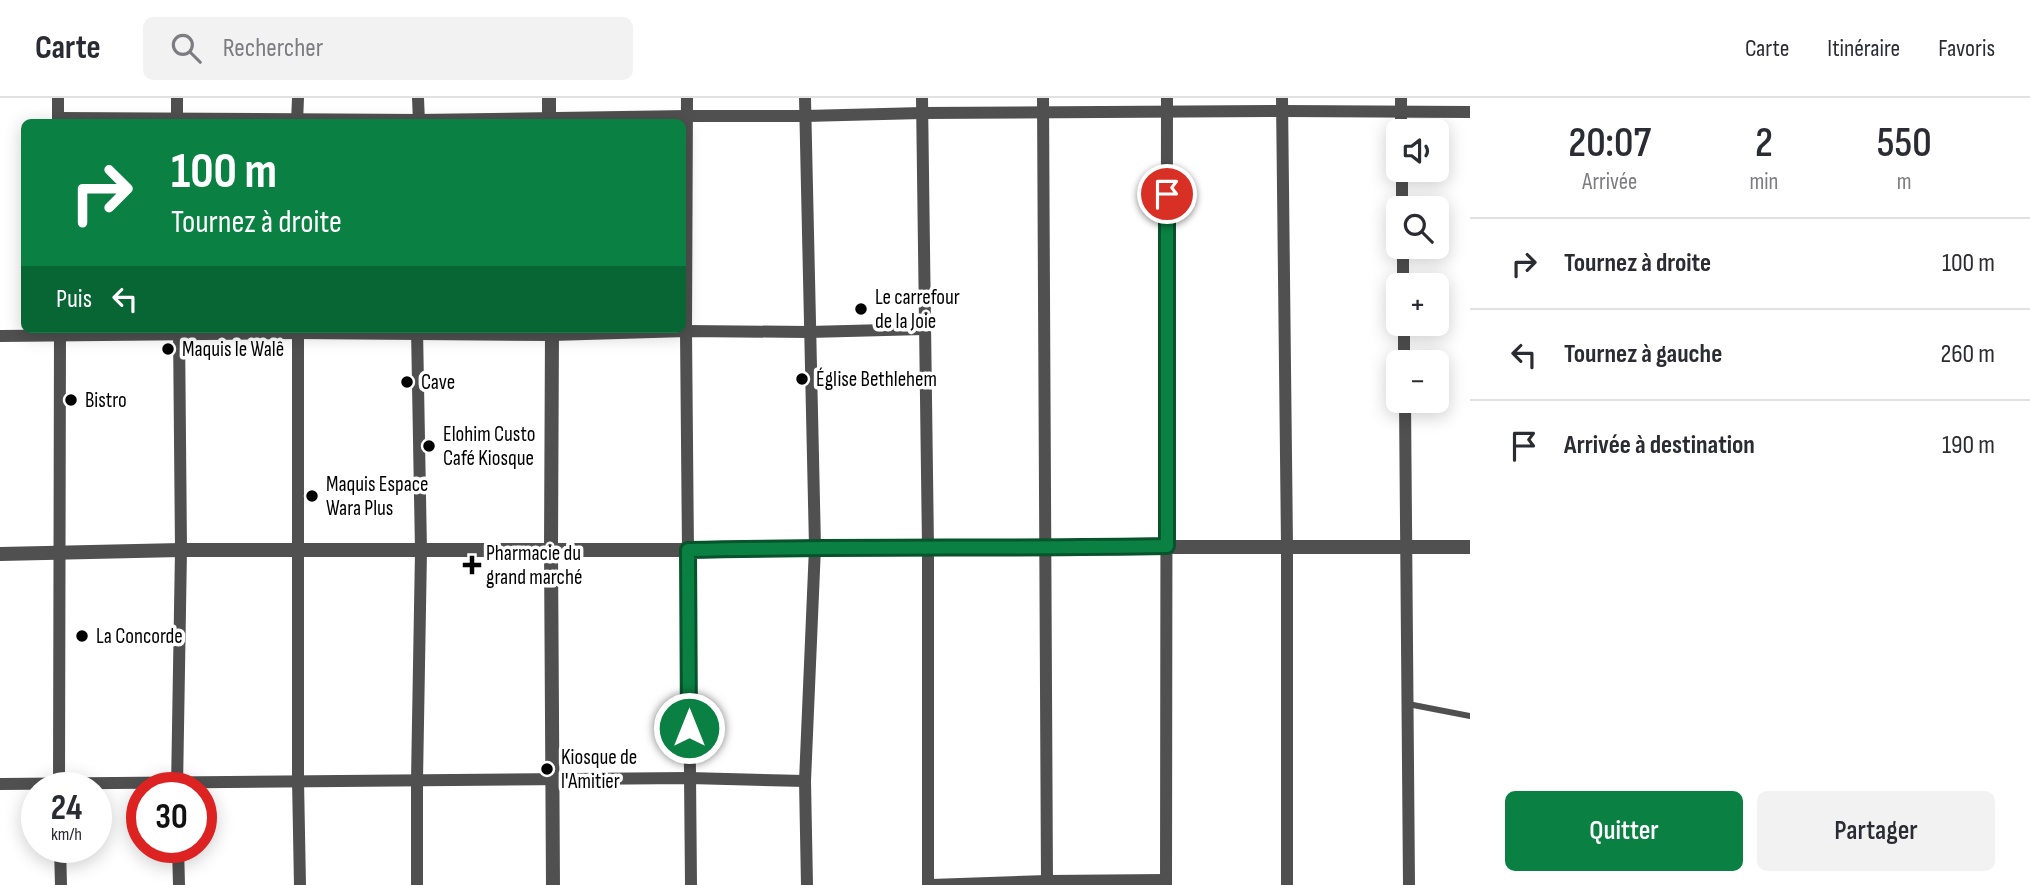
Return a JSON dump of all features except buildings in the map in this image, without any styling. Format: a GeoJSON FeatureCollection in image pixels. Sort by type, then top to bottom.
{"type":"FeatureCollection","features":[{"type":"Feature","properties":{"kind":"street"},"geometry":{"type":"LineString","coordinates":[[58,98],[58,119]]}},
{"type":"Feature","properties":{"kind":"street"},"geometry":{"type":"LineString","coordinates":[[177,98],[177,119]]}},
{"type":"Feature","properties":{"kind":"street"},"geometry":{"type":"LineString","coordinates":[[298,98],[298,119]]}},
{"type":"Feature","properties":{"kind":"street"},"geometry":{"type":"LineString","coordinates":[[418,98],[419,119]]}},
{"type":"Feature","properties":{"kind":"street"},"geometry":{"type":"LineString","coordinates":[[549,98],[549,119]]}},
{"type":"Feature","properties":{"kind":"street"},"geometry":{"type":"LineString","coordinates":[[687,98],[686,331],[691,885]]}},
{"type":"Feature","properties":{"kind":"street"},"geometry":{"type":"LineString","coordinates":[[805,98],[815,547],[805,781],[807,885]]}},
{"type":"Feature","properties":{"kind":"street"},"geometry":{"type":"LineString","coordinates":[[922,98],[930,885],[1166,883],[1167,98]]}},
{"type":"Feature","properties":{"kind":"street"},"geometry":{"type":"LineString","coordinates":[[1043,98],[1047,883]]}},
{"type":"Feature","properties":{"kind":"street"},"geometry":{"type":"LineString","coordinates":[[1401,98],[1401,119]]}},
{"type":"Feature","properties":{"kind":"street"},"geometry":{"type":"LineString","coordinates":[[584,119],[1167,112],[1282,104],[1401,112],[1470,112]]}},
{"type":"Feature","properties":{"kind":"street"},"geometry":{"type":"LineString","coordinates":[[1282,104],[1287,546],[1287,885]]}},
{"type":"Feature","properties":{"kind":"street"},"geometry":{"type":"LineString","coordinates":[[686,331],[924,330]]}},
{"type":"Feature","properties":{"kind":"street"},"geometry":{"type":"LineString","coordinates":[[0,336],[45,333]]}},
{"type":"Feature","properties":{"kind":"street"},"geometry":{"type":"LineString","coordinates":[[59,772],[60,333]]}},
{"type":"Feature","properties":{"kind":"street"},"geometry":{"type":"LineString","coordinates":[[177,772],[181,550],[179,333]]}},
{"type":"Feature","properties":{"kind":"street"},"geometry":{"type":"LineString","coordinates":[[298,333],[300,885]]}},
{"type":"Feature","properties":{"kind":"street"},"geometry":{"type":"LineString","coordinates":[[417,333],[421,551],[417,885]]}},
{"type":"Feature","properties":{"kind":"street"},"geometry":{"type":"LineString","coordinates":[[552,333],[553,885]]}},
{"type":"Feature","properties":{"kind":"street"},"geometry":{"type":"LineString","coordinates":[[1405,413],[1409,885]]}},
{"type":"Feature","properties":{"kind":"street"},"geometry":{"type":"LineString","coordinates":[[0,554],[181,550],[1470,547]]}},
{"type":"Feature","properties":{"kind":"street"},"geometry":{"type":"LineString","coordinates":[[217,783],[298,780],[552,781],[689,778],[805,781]]}},
{"type":"Feature","properties":{"kind":"street"},"geometry":{"type":"LineString","coordinates":[[0,784],[21,784]]}},
{"type":"Feature","properties":{"kind":"street"},"geometry":{"type":"LineString","coordinates":[[60,863],[61,885]]}},
{"type":"Feature","properties":{"kind":"street"},"geometry":{"type":"LineString","coordinates":[[178,863],[179,885]]}},
{"type":"Feature","properties":{"kind":"lane"},"geometry":{"type":"LineString","coordinates":[[1408,704],[1470,716]]}},
{"type":"Feature","properties":{"kind":"place","name":"Le carrefour de la Joie"},"geometry":{"type":"Point","coordinates":[861,309]}},
{"type":"Feature","properties":{"kind":"place","name":"Maquis le Walê"},"geometry":{"type":"Point","coordinates":[168,349]}},
{"type":"Feature","properties":{"kind":"place","name":"Église Bethlehem"},"geometry":{"type":"Point","coordinates":[802,379]}},
{"type":"Feature","properties":{"kind":"place","name":"Cave"},"geometry":{"type":"Point","coordinates":[407,382]}},
{"type":"Feature","properties":{"kind":"place","name":"Bistro"},"geometry":{"type":"Point","coordinates":[71,400]}},
{"type":"Feature","properties":{"kind":"place","name":"Elohim Custo Café Kiosque"},"geometry":{"type":"Point","coordinates":[429,446]}},
{"type":"Feature","properties":{"kind":"place","name":"Maquis Espace Wara Plus"},"geometry":{"type":"Point","coordinates":[312,496]}},
{"type":"Feature","properties":{"kind":"place","name":"Pharmacie du grand marché"},"geometry":{"type":"Point","coordinates":[472,565]}},
{"type":"Feature","properties":{"kind":"place","name":"La Concorde"},"geometry":{"type":"Point","coordinates":[82,636]}},
{"type":"Feature","properties":{"kind":"place","name":"Kiosque de l'Amitier"},"geometry":{"type":"Point","coordinates":[547,769]}},
{"type":"Feature","properties":{"kind":"route"},"geometry":{"type":"LineString","coordinates":[[689,728],[688,550],[1167,546],[1167,194]]}}]}
